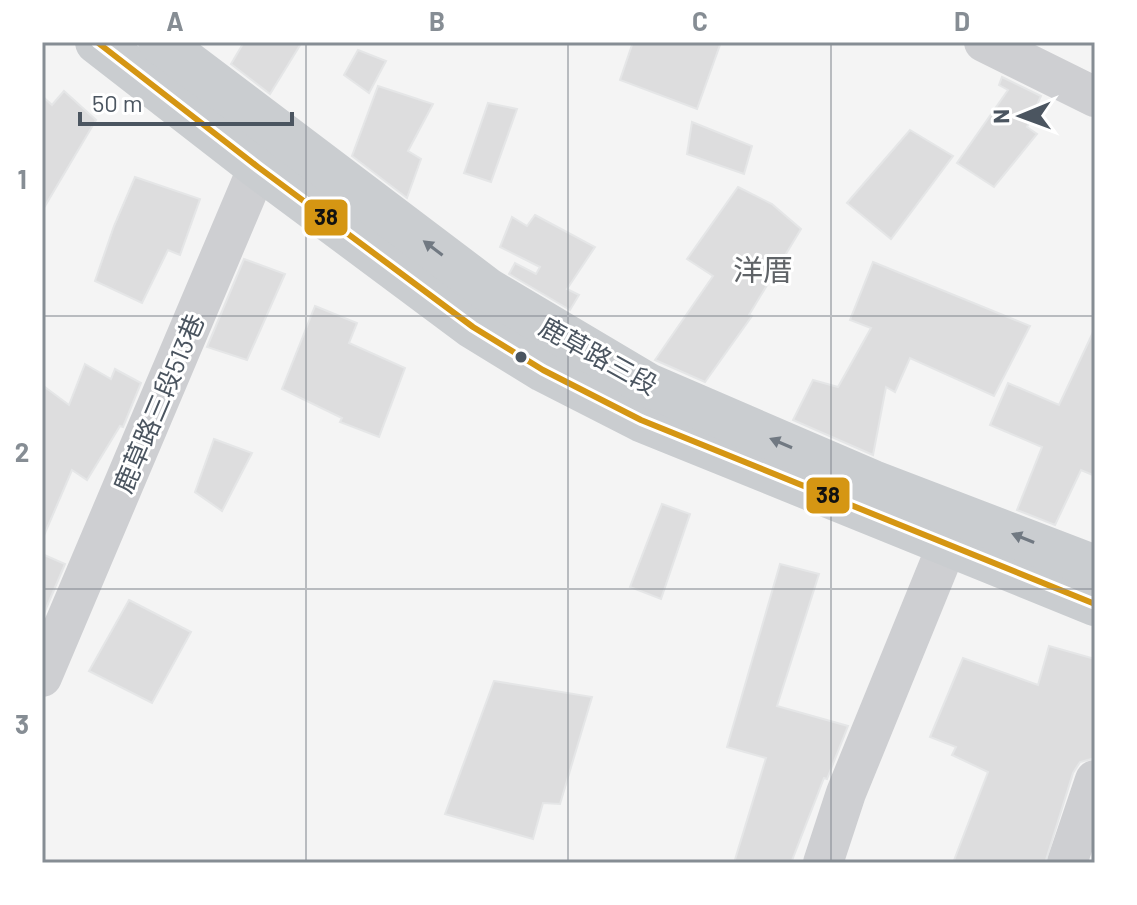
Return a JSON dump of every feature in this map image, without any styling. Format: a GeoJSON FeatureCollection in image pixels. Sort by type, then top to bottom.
{"type":"FeatureCollection","features":[{"type":"Feature","properties":{"kind":"main road","name":"鹿草路三段"},"geometry":{"type":"LineString","coordinates":[[97,42],[271,151],[480,308],[551,352],[641,420],[1095,604]]}},
{"type":"Feature","properties":{"kind":"main road","name":"鹿草路三段"},"geometry":{"type":"LineString","coordinates":[[160,42],[271,151]]}},
{"type":"Feature","properties":{"kind":"main road","name":"鹿草路三段"},"geometry":{"type":"LineString","coordinates":[[551,352],[648,385],[873,482],[1095,567]]}},
{"type":"Feature","properties":{"kind":"lane"},"geometry":{"type":"LineString","coordinates":[[984,42],[1095,97]]}},
{"type":"Feature","properties":{"kind":"lane","name":"鹿草路三段513巷"},"geometry":{"type":"LineString","coordinates":[[42,677],[271,151]]}},
{"type":"Feature","properties":{"kind":"lane"},"geometry":{"type":"LineString","coordinates":[[823,863],[846,793],[948,543]]}},
{"type":"Feature","properties":{"kind":"lane"},"geometry":{"type":"LineString","coordinates":[[1067,863],[1095,780]]}},
{"type":"Feature","properties":{"kind":"building"},"geometry":{"type":"Polygon","coordinates":[[[244,42],[302,42],[270,94],[231,64],[244,42]]]}},
{"type":"Feature","properties":{"kind":"building"},"geometry":{"type":"Polygon","coordinates":[[[633,42],[721,42],[697,109],[620,80],[633,42]]]}},
{"type":"Feature","properties":{"kind":"building"},"geometry":{"type":"Polygon","coordinates":[[[358,50],[386,61],[369,93],[344,75],[358,50]]]}},
{"type":"Feature","properties":{"kind":"building"},"geometry":{"type":"Polygon","coordinates":[[[1002,77],[1041,96],[1027,127],[1037,134],[994,187],[957,163],[1008,90],[999,85],[1002,77]]]}},
{"type":"Feature","properties":{"kind":"building"},"geometry":{"type":"Polygon","coordinates":[[[378,86],[433,104],[408,151],[421,159],[407,198],[352,156],[378,86]]]}},
{"type":"Feature","properties":{"kind":"building"},"geometry":{"type":"Polygon","coordinates":[[[64,91],[96,120],[42,211],[42,96],[52,105],[64,91]]]}},
{"type":"Feature","properties":{"kind":"building"},"geometry":{"type":"Polygon","coordinates":[[[488,103],[517,109],[491,182],[464,173],[488,103]]]}},
{"type":"Feature","properties":{"kind":"building"},"geometry":{"type":"Polygon","coordinates":[[[692,122],[752,146],[744,174],[687,154],[692,122]]]}},
{"type":"Feature","properties":{"kind":"building"},"geometry":{"type":"Polygon","coordinates":[[[910,130],[953,156],[891,239],[847,203],[910,130]]]}},
{"type":"Feature","properties":{"kind":"building"},"geometry":{"type":"Polygon","coordinates":[[[135,177],[200,199],[180,255],[168,250],[142,303],[95,281],[135,177]]]}},
{"type":"Feature","properties":{"kind":"building"},"geometry":{"type":"Polygon","coordinates":[[[738,187],[772,204],[801,229],[749,315],[752,316],[705,382],[655,360],[713,276],[687,259],[738,187]]]}},
{"type":"Feature","properties":{"kind":"building"},"geometry":{"type":"Polygon","coordinates":[[[535,215],[595,247],[567,289],[579,295],[570,310],[509,274],[515,263],[536,274],[540,267],[500,247],[512,217],[527,226],[535,215]]]}},
{"type":"Feature","properties":{"kind":"building"},"geometry":{"type":"Polygon","coordinates":[[[244,259],[285,274],[247,360],[207,347],[244,259]]]}},
{"type":"Feature","properties":{"kind":"building"},"geometry":{"type":"Polygon","coordinates":[[[873,262],[1030,326],[994,396],[910,358],[895,392],[886,387],[873,455],[793,420],[813,380],[838,387],[871,328],[850,320],[873,262]]]}},
{"type":"Feature","properties":{"kind":"building"},"geometry":{"type":"Polygon","coordinates":[[[315,306],[357,323],[349,343],[405,368],[379,437],[340,422],[342,418],[282,389],[315,306]]]}},
{"type":"Feature","properties":{"kind":"building"},"geometry":{"type":"Polygon","coordinates":[[[1095,328],[1095,476],[1081,470],[1055,525],[1017,510],[1042,447],[990,425],[1008,383],[1059,405],[1095,328]]]}},
{"type":"Feature","properties":{"kind":"building"},"geometry":{"type":"Polygon","coordinates":[[[85,364],[111,379],[115,369],[141,383],[123,427],[120,426],[87,480],[72,470],[42,540],[42,385],[69,405],[85,364]]]}},
{"type":"Feature","properties":{"kind":"building"},"geometry":{"type":"Polygon","coordinates":[[[214,439],[252,453],[222,511],[195,492],[214,439]]]}},
{"type":"Feature","properties":{"kind":"building"},"geometry":{"type":"Polygon","coordinates":[[[662,504],[690,514],[661,599],[630,587],[662,504]]]}},
{"type":"Feature","properties":{"kind":"building"},"geometry":{"type":"Polygon","coordinates":[[[42,554],[65,564],[42,618],[42,554]]]}},
{"type":"Feature","properties":{"kind":"building"},"geometry":{"type":"Polygon","coordinates":[[[780,564],[819,574],[777,706],[848,726],[791,863],[734,863],[766,758],[727,747],[780,564]]]}},
{"type":"Feature","properties":{"kind":"building"},"geometry":{"type":"Polygon","coordinates":[[[129,600],[191,632],[152,703],[89,671],[129,600]]]}},
{"type":"Feature","properties":{"kind":"building"},"geometry":{"type":"Polygon","coordinates":[[[1049,646],[1095,659],[1095,758],[1080,762],[1073,773],[1045,863],[953,863],[988,772],[952,755],[956,747],[930,737],[963,658],[1038,685],[1049,646]]]}},
{"type":"Feature","properties":{"kind":"building"},"geometry":{"type":"Polygon","coordinates":[[[494,681],[592,697],[560,804],[543,803],[533,839],[445,814],[494,681]]]}},
{"type":"Feature","properties":{"kind":"transit line","name":"38"},"geometry":{"type":"LineString","coordinates":[[97,42],[473,327],[543,370],[641,420],[1095,604]]}},
{"type":"Feature","properties":{"kind":"district","name":"洋厝"},"geometry":{"type":"Point","coordinates":[763,269]}}]}
